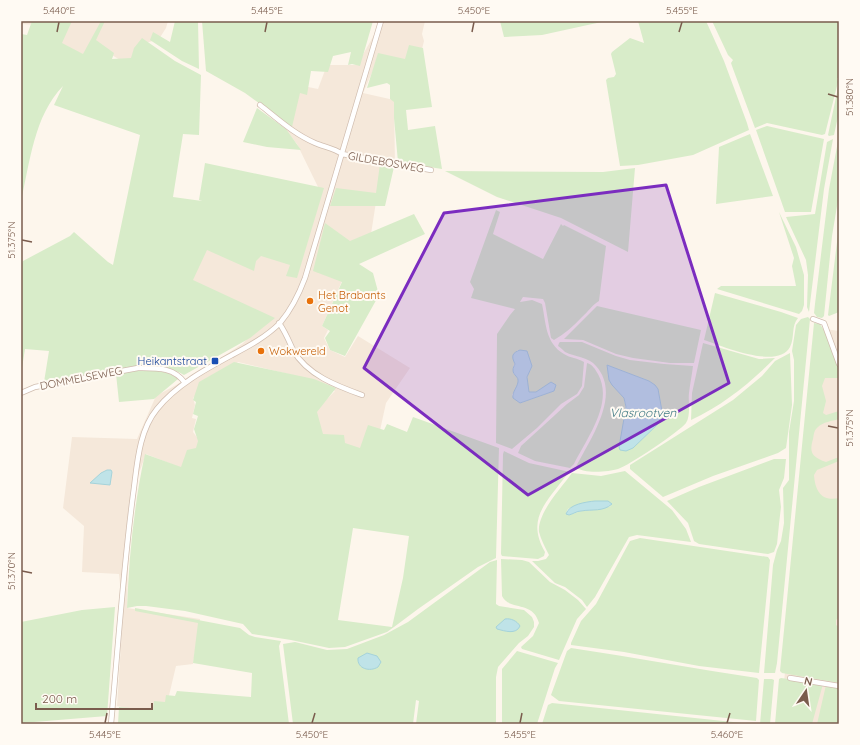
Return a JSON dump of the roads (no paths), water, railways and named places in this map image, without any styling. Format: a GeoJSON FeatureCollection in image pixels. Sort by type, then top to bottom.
{"type":"FeatureCollection","features":[{"type":"Feature","properties":{"kind":"street"},"geometry":{"type":"LineString","coordinates":[[111,724],[129,529],[139,452],[146,427],[155,410],[166,398],[186,383],[257,342],[279,323],[301,289],[331,184],[342,154],[381,21]]}},
{"type":"Feature","properties":{"kind":"street","name":"GILDEBOSWEG"},"geometry":{"type":"LineString","coordinates":[[260,105],[291,130],[315,143],[338,151],[342,154],[431,170]]}},
{"type":"Feature","properties":{"kind":"street"},"geometry":{"type":"LineString","coordinates":[[812,319],[824,323],[839,364]]}},
{"type":"Feature","properties":{"kind":"street"},"geometry":{"type":"LineString","coordinates":[[279,323],[294,351],[319,377],[362,395]]}},
{"type":"Feature","properties":{"kind":"street","name":"DOMMELSEWEG"},"geometry":{"type":"LineString","coordinates":[[21,393],[35,387],[138,368],[154,368],[172,371],[178,374],[186,383]]}},
{"type":"Feature","properties":{"kind":"street"},"geometry":{"type":"LineString","coordinates":[[790,678],[839,686]]}},
{"type":"Feature","properties":{"kind":"water"},"geometry":{"type":"Polygon","coordinates":[[[520,350],[527,351],[532,366],[527,377],[529,392],[536,392],[551,382],[556,385],[554,391],[520,403],[513,398],[518,378],[513,372],[515,364],[513,355],[515,352],[520,350]]]}},
{"type":"Feature","properties":{"kind":"water","name":"Vlasrootven"},"geometry":{"type":"Polygon","coordinates":[[[607,365],[649,381],[658,389],[662,411],[659,423],[633,448],[626,451],[620,450],[619,447],[626,407],[624,398],[609,380],[607,365]]]}},
{"type":"Feature","properties":{"kind":"water"},"geometry":{"type":"Polygon","coordinates":[[[111,470],[112,472],[110,485],[90,483],[101,473],[111,470]]]}},
{"type":"Feature","properties":{"kind":"water"},"geometry":{"type":"Polygon","coordinates":[[[595,501],[608,501],[612,504],[609,507],[601,509],[580,511],[569,515],[566,514],[574,506],[595,501]]]}},
{"type":"Feature","properties":{"kind":"water"},"geometry":{"type":"Polygon","coordinates":[[[505,619],[514,620],[520,626],[516,631],[497,629],[496,627],[505,619]]]}},
{"type":"Feature","properties":{"kind":"water"},"geometry":{"type":"Polygon","coordinates":[[[367,653],[377,656],[381,662],[378,667],[368,669],[360,665],[358,658],[367,653]]]}},
{"type":"Feature","properties":{"kind":"place","name":"Het Brabants Genot"},"geometry":{"type":"Point","coordinates":[310,301]}},
{"type":"Feature","properties":{"kind":"place","name":"Wokwereld"},"geometry":{"type":"Point","coordinates":[261,351]}},
{"type":"Feature","properties":{"kind":"place","name":"Heikantstraat"},"geometry":{"type":"Point","coordinates":[215,361]}}]}
